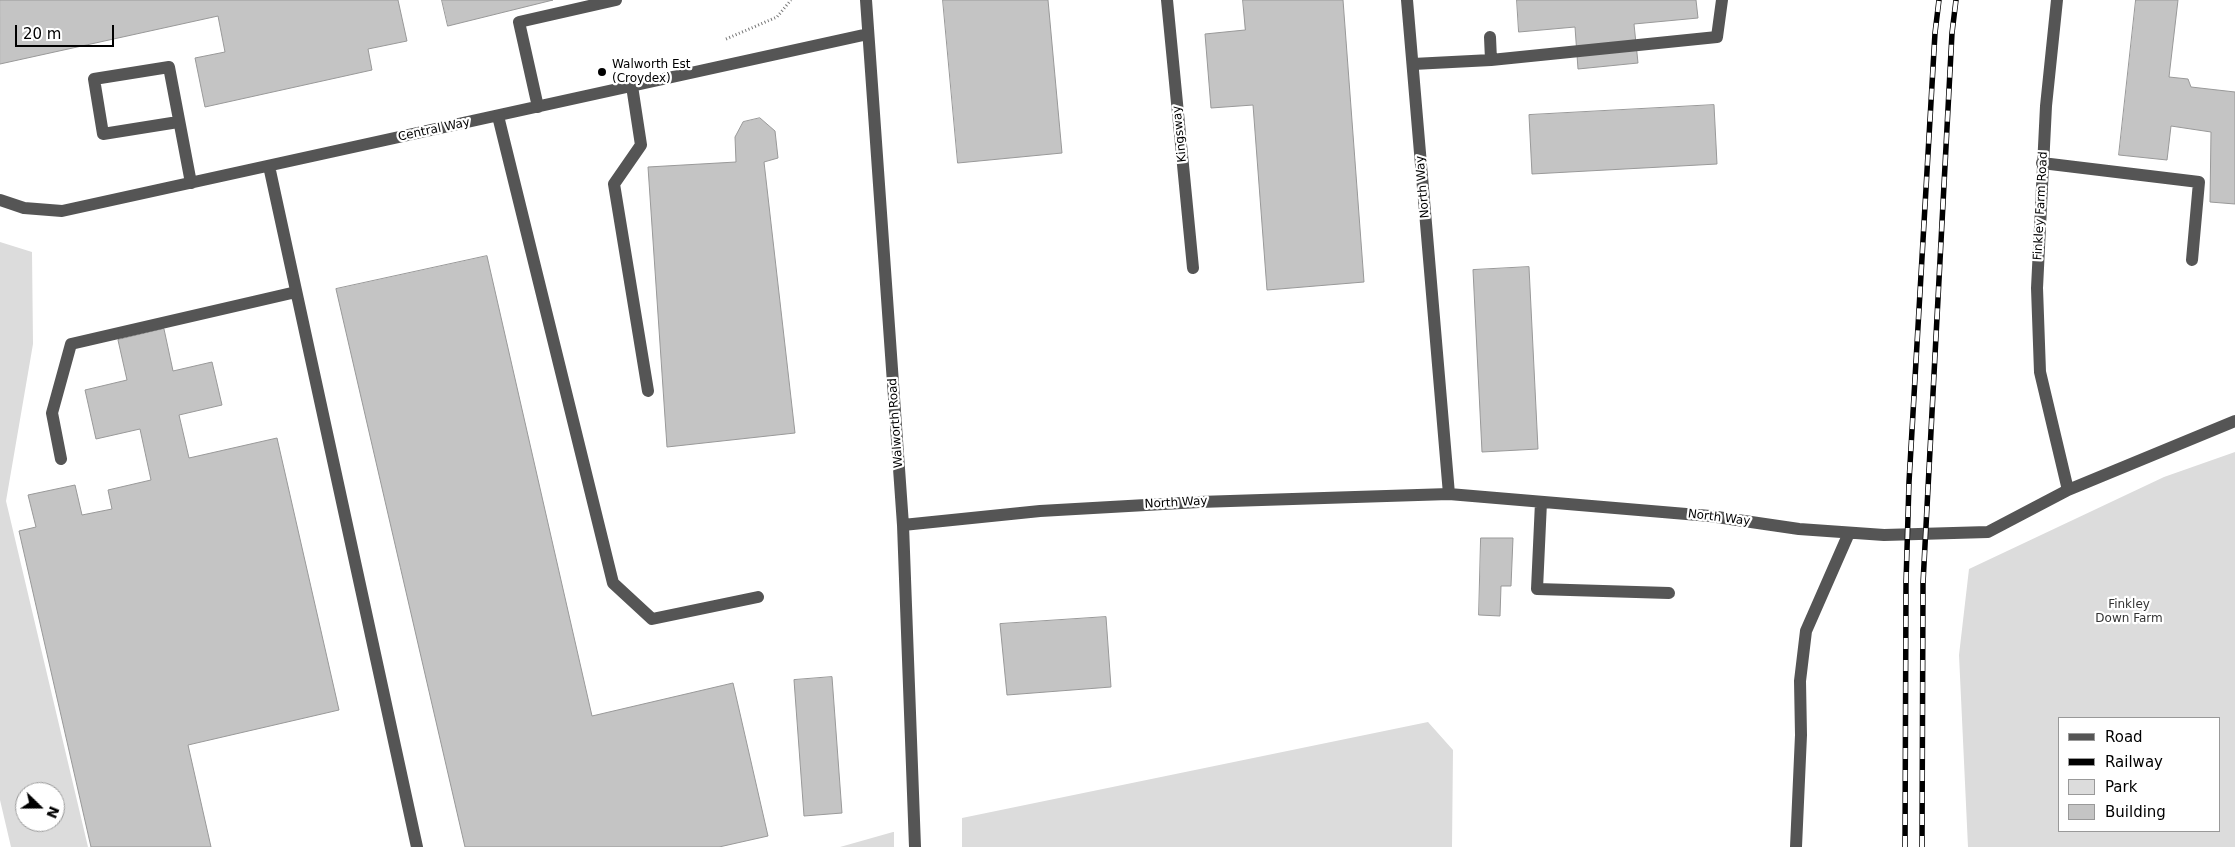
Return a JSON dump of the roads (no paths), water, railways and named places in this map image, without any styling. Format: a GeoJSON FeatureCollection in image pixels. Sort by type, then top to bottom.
{"type":"FeatureCollection","features":[{"type":"Feature","properties":{"kind":"street"},"geometry":{"type":"LineString","coordinates":[[538,107],[519,22],[616,0]]}},
{"type":"Feature","properties":{"kind":"street","name":"Walworth Road"},"geometry":{"type":"LineString","coordinates":[[866,0],[903,525],[915,847]]}},
{"type":"Feature","properties":{"kind":"street","name":"Kingsway"},"geometry":{"type":"LineString","coordinates":[[1167,0],[1192,268]]}},
{"type":"Feature","properties":{"kind":"street","name":"North Way"},"geometry":{"type":"LineString","coordinates":[[1407,0],[1449,494]]}},
{"type":"Feature","properties":{"kind":"street"},"geometry":{"type":"LineString","coordinates":[[1412,64],[1491,60],[1717,37],[1722,0]]}},
{"type":"Feature","properties":{"kind":"street","name":"Finkley Farm Road"},"geometry":{"type":"LineString","coordinates":[[2057,0],[2042,163],[2037,306],[2040,372],[2068,490]]}},
{"type":"Feature","properties":{"kind":"street","name":"Central Way"},"geometry":{"type":"LineString","coordinates":[[0,200],[24,208],[62,211],[868,34]]}},
{"type":"Feature","properties":{"kind":"street"},"geometry":{"type":"LineString","coordinates":[[1490,37],[1491,60]]}},
{"type":"Feature","properties":{"kind":"street"},"geometry":{"type":"LineString","coordinates":[[178,122],[103,134],[94,79],[169,67],[191,183]]}},
{"type":"Feature","properties":{"kind":"street"},"geometry":{"type":"LineString","coordinates":[[632,86],[641,145],[614,184],[648,390]]}},
{"type":"Feature","properties":{"kind":"street"},"geometry":{"type":"LineString","coordinates":[[498,116],[613,583],[652,619],[758,597]]}},
{"type":"Feature","properties":{"kind":"street"},"geometry":{"type":"LineString","coordinates":[[2042,163],[2199,182],[2192,260]]}},
{"type":"Feature","properties":{"kind":"street"},"geometry":{"type":"LineString","coordinates":[[269,166],[417,847]]}},
{"type":"Feature","properties":{"kind":"street"},"geometry":{"type":"LineString","coordinates":[[61,459],[52,413],[71,344],[296,292]]}},
{"type":"Feature","properties":{"kind":"street"},"geometry":{"type":"LineString","coordinates":[[2068,490],[2235,421]]}},
{"type":"Feature","properties":{"kind":"street","name":"North Way"},"geometry":{"type":"LineString","coordinates":[[903,525],[1040,511],[1199,502],[1449,494],[1710,516],[1799,529],[1849,533],[1884,535],[1988,532],[2068,490]]}},
{"type":"Feature","properties":{"kind":"street"},"geometry":{"type":"LineString","coordinates":[[1541,502],[1538,588],[1669,593]]}},
{"type":"Feature","properties":{"kind":"street"},"geometry":{"type":"LineString","coordinates":[[1796,847],[1800,681],[1806,631],[1849,533]]}},
{"type":"Feature","properties":{"kind":"railway"},"geometry":{"type":"LineString","coordinates":[[1905,847],[1906,583],[1909,482],[1935,33],[1939,0]]}},
{"type":"Feature","properties":{"kind":"railway"},"geometry":{"type":"LineString","coordinates":[[1922,847],[1923,583],[1952,33],[1956,0]]}},
{"type":"Feature","properties":{"kind":"place","name":"Walworth Est (Croydex)"},"geometry":{"type":"Point","coordinates":[602,72]}},
{"type":"Feature","properties":{"kind":"park label","name":"Finkley Down Farm"},"geometry":{"type":"Point","coordinates":[2129,612]}}]}
